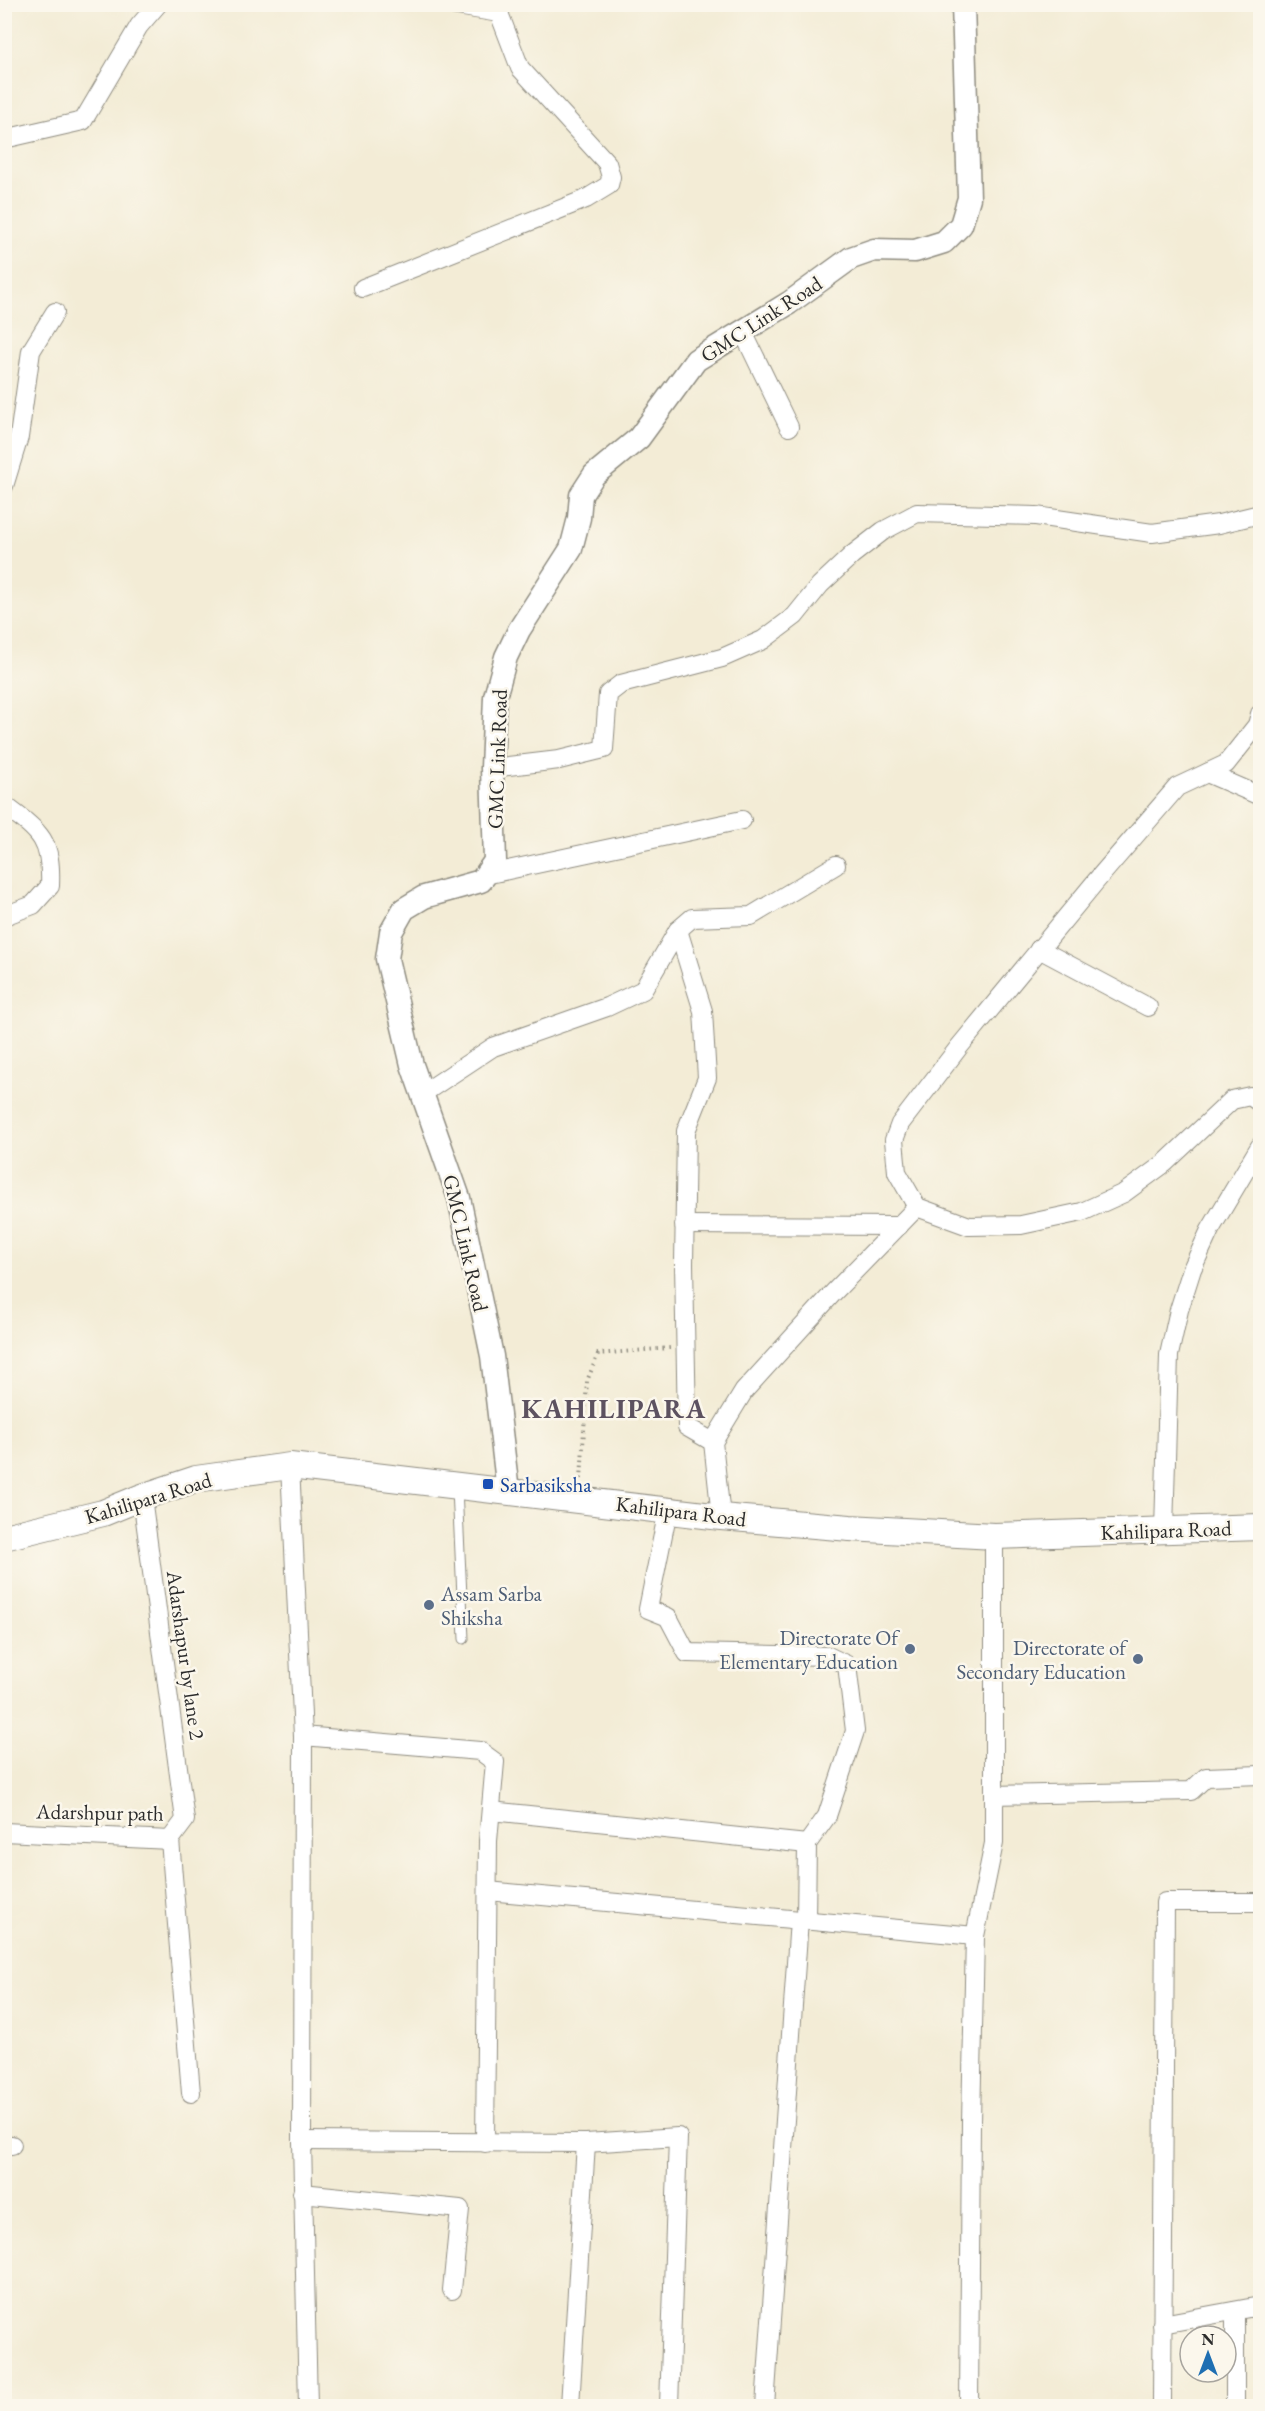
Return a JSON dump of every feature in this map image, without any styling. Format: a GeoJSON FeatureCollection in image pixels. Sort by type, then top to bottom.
{"type":"FeatureCollection","features":[{"type":"Feature","properties":{"kind":"main road","name":"Kahilipara Road"},"geometry":{"type":"LineString","coordinates":[[4,1538],[103,1513],[196,1479],[290,1467],[721,1517],[994,1536],[1260,1527]]}},
{"type":"Feature","properties":{"kind":"street"},"geometry":{"type":"LineString","coordinates":[[4,139],[83,121],[139,26],[158,4]]}},
{"type":"Feature","properties":{"kind":"street"},"geometry":{"type":"LineString","coordinates":[[363,288],[585,199],[609,185],[611,177],[607,163],[520,68],[501,9],[445,4]]}},
{"type":"Feature","properties":{"kind":"street","name":"GMC Link Road"},"geometry":{"type":"LineString","coordinates":[[508,1491],[492,1356],[459,1198],[412,1065],[387,959],[392,932],[404,909],[424,897],[481,881],[495,861],[492,768],[495,697],[506,657],[519,630],[571,549],[579,518],[581,495],[594,475],[639,438],[696,360],[789,303],[851,258],[874,250],[915,251],[944,242],[960,225],[969,198],[963,4]]}},
{"type":"Feature","properties":{"kind":"street"},"geometry":{"type":"LineString","coordinates":[[4,486],[19,437],[31,351],[55,312]]}},
{"type":"Feature","properties":{"kind":"street"},"geometry":{"type":"LineString","coordinates":[[742,332],[789,427]]}},
{"type":"Feature","properties":{"kind":"street"},"geometry":{"type":"LineString","coordinates":[[492,768],[559,760],[604,749],[608,694],[621,684],[722,658],[763,640],[795,616],[820,585],[852,555],[883,531],[917,513],[1036,516],[1152,533],[1219,524],[1260,514]]}},
{"type":"Feature","properties":{"kind":"street"},"geometry":{"type":"LineString","coordinates":[[1260,714],[1257,725],[1226,764],[1177,787],[959,1047],[900,1124],[894,1140],[897,1172],[917,1208],[969,1226],[1021,1225],[1082,1212],[1124,1193],[1157,1169],[1232,1100],[1250,1096],[1260,1103]]}},
{"type":"Feature","properties":{"kind":"street"},"geometry":{"type":"LineString","coordinates":[[1207,773],[1260,796]]}},
{"type":"Feature","properties":{"kind":"street"},"geometry":{"type":"LineString","coordinates":[[4,805],[38,831],[51,860],[50,886],[33,905],[4,916]]}},
{"type":"Feature","properties":{"kind":"street"},"geometry":{"type":"LineString","coordinates":[[485,875],[742,820]]}},
{"type":"Feature","properties":{"kind":"street"},"geometry":{"type":"LineString","coordinates":[[422,1094],[493,1047],[607,1007],[643,990],[678,930],[692,918],[751,916],[836,865]]}},
{"type":"Feature","properties":{"kind":"street"},"geometry":{"type":"LineString","coordinates":[[678,930],[703,1011],[708,1078],[686,1131],[684,1225],[687,1427],[713,1442]]}},
{"type":"Feature","properties":{"kind":"street"},"geometry":{"type":"LineString","coordinates":[[1039,950],[1148,1007]]}},
{"type":"Feature","properties":{"kind":"street"},"geometry":{"type":"LineString","coordinates":[[1164,1530],[1169,1355],[1179,1310],[1192,1269],[1210,1230],[1260,1146]]}},
{"type":"Feature","properties":{"kind":"street"},"geometry":{"type":"LineString","coordinates":[[721,1517],[713,1442],[744,1391],[834,1292],[917,1208]]}},
{"type":"Feature","properties":{"kind":"street"},"geometry":{"type":"LineString","coordinates":[[684,1225],[899,1226]]}},
{"type":"Feature","properties":{"kind":"street"},"geometry":{"type":"LineString","coordinates":[[290,1467],[303,1736],[302,2193],[308,2406]]}},
{"type":"Feature","properties":{"kind":"street","name":"Adarshapur by lane 2"},"geometry":{"type":"LineString","coordinates":[[142,1497],[185,1820]]}},
{"type":"Feature","properties":{"kind":"street"},"geometry":{"type":"LineString","coordinates":[[668,1510],[648,1609],[668,1617],[687,1653],[828,1656],[847,1665],[855,1731],[827,1816],[807,1844],[765,2406]]}},
{"type":"Feature","properties":{"kind":"street"},"geometry":{"type":"LineString","coordinates":[[969,2406],[975,1936],[994,1843],[994,1536]]}},
{"type":"Feature","properties":{"kind":"street"},"geometry":{"type":"LineString","coordinates":[[303,1736],[480,1751],[495,1762],[488,1891],[484,2143]]}},
{"type":"Feature","properties":{"kind":"street"},"geometry":{"type":"LineString","coordinates":[[994,1795],[1191,1791],[1206,1777],[1260,1775]]}},
{"type":"Feature","properties":{"kind":"street"},"geometry":{"type":"LineString","coordinates":[[491,1812],[807,1844]]}},
{"type":"Feature","properties":{"kind":"street","name":"Adarshpur path"},"geometry":{"type":"LineString","coordinates":[[4,1832],[170,1840],[185,1820]]}},
{"type":"Feature","properties":{"kind":"street"},"geometry":{"type":"LineString","coordinates":[[170,1840],[191,2093]]}},
{"type":"Feature","properties":{"kind":"street"},"geometry":{"type":"LineString","coordinates":[[488,1891],[975,1936]]}},
{"type":"Feature","properties":{"kind":"street"},"geometry":{"type":"LineString","coordinates":[[1162,2406],[1165,1902],[1260,1902]]}},
{"type":"Feature","properties":{"kind":"street"},"geometry":{"type":"LineString","coordinates":[[302,2141],[586,2143],[678,2137],[669,2406]]}},
{"type":"Feature","properties":{"kind":"street"},"geometry":{"type":"LineString","coordinates":[[570,2406],[586,2143]]}},
{"type":"Feature","properties":{"kind":"street"},"geometry":{"type":"LineString","coordinates":[[302,2193],[460,2209],[452,2290]]}},
{"type":"Feature","properties":{"kind":"street"},"geometry":{"type":"LineString","coordinates":[[1162,2324],[1260,2306]]}},
{"type":"Feature","properties":{"kind":"street"},"geometry":{"type":"LineString","coordinates":[[1234,2311],[1235,2406]]}},
{"type":"Feature","properties":{"kind":"lane"},"geometry":{"type":"LineString","coordinates":[[456,1486],[464,1639]]}},
{"type":"Feature","properties":{"kind":"path"},"geometry":{"type":"LineString","coordinates":[[581,1487],[587,1381],[598,1354],[686,1347]]}},
{"type":"Feature","properties":{"kind":"place","name":"Sarbasiksha"},"geometry":{"type":"Point","coordinates":[488,1484]}},
{"type":"Feature","properties":{"kind":"place","name":"Assam Sarba Shiksha"},"geometry":{"type":"Point","coordinates":[429,1605]}},
{"type":"Feature","properties":{"kind":"place","name":"Directorate Of Elementary Education"},"geometry":{"type":"Point","coordinates":[910,1649]}},
{"type":"Feature","properties":{"kind":"place","name":"Directorate of Secondary Education"},"geometry":{"type":"Point","coordinates":[1138,1659]}},
{"type":"Feature","properties":{"kind":"district","name":"KAHILIPARA"},"geometry":{"type":"Point","coordinates":[614,1408]}}]}
